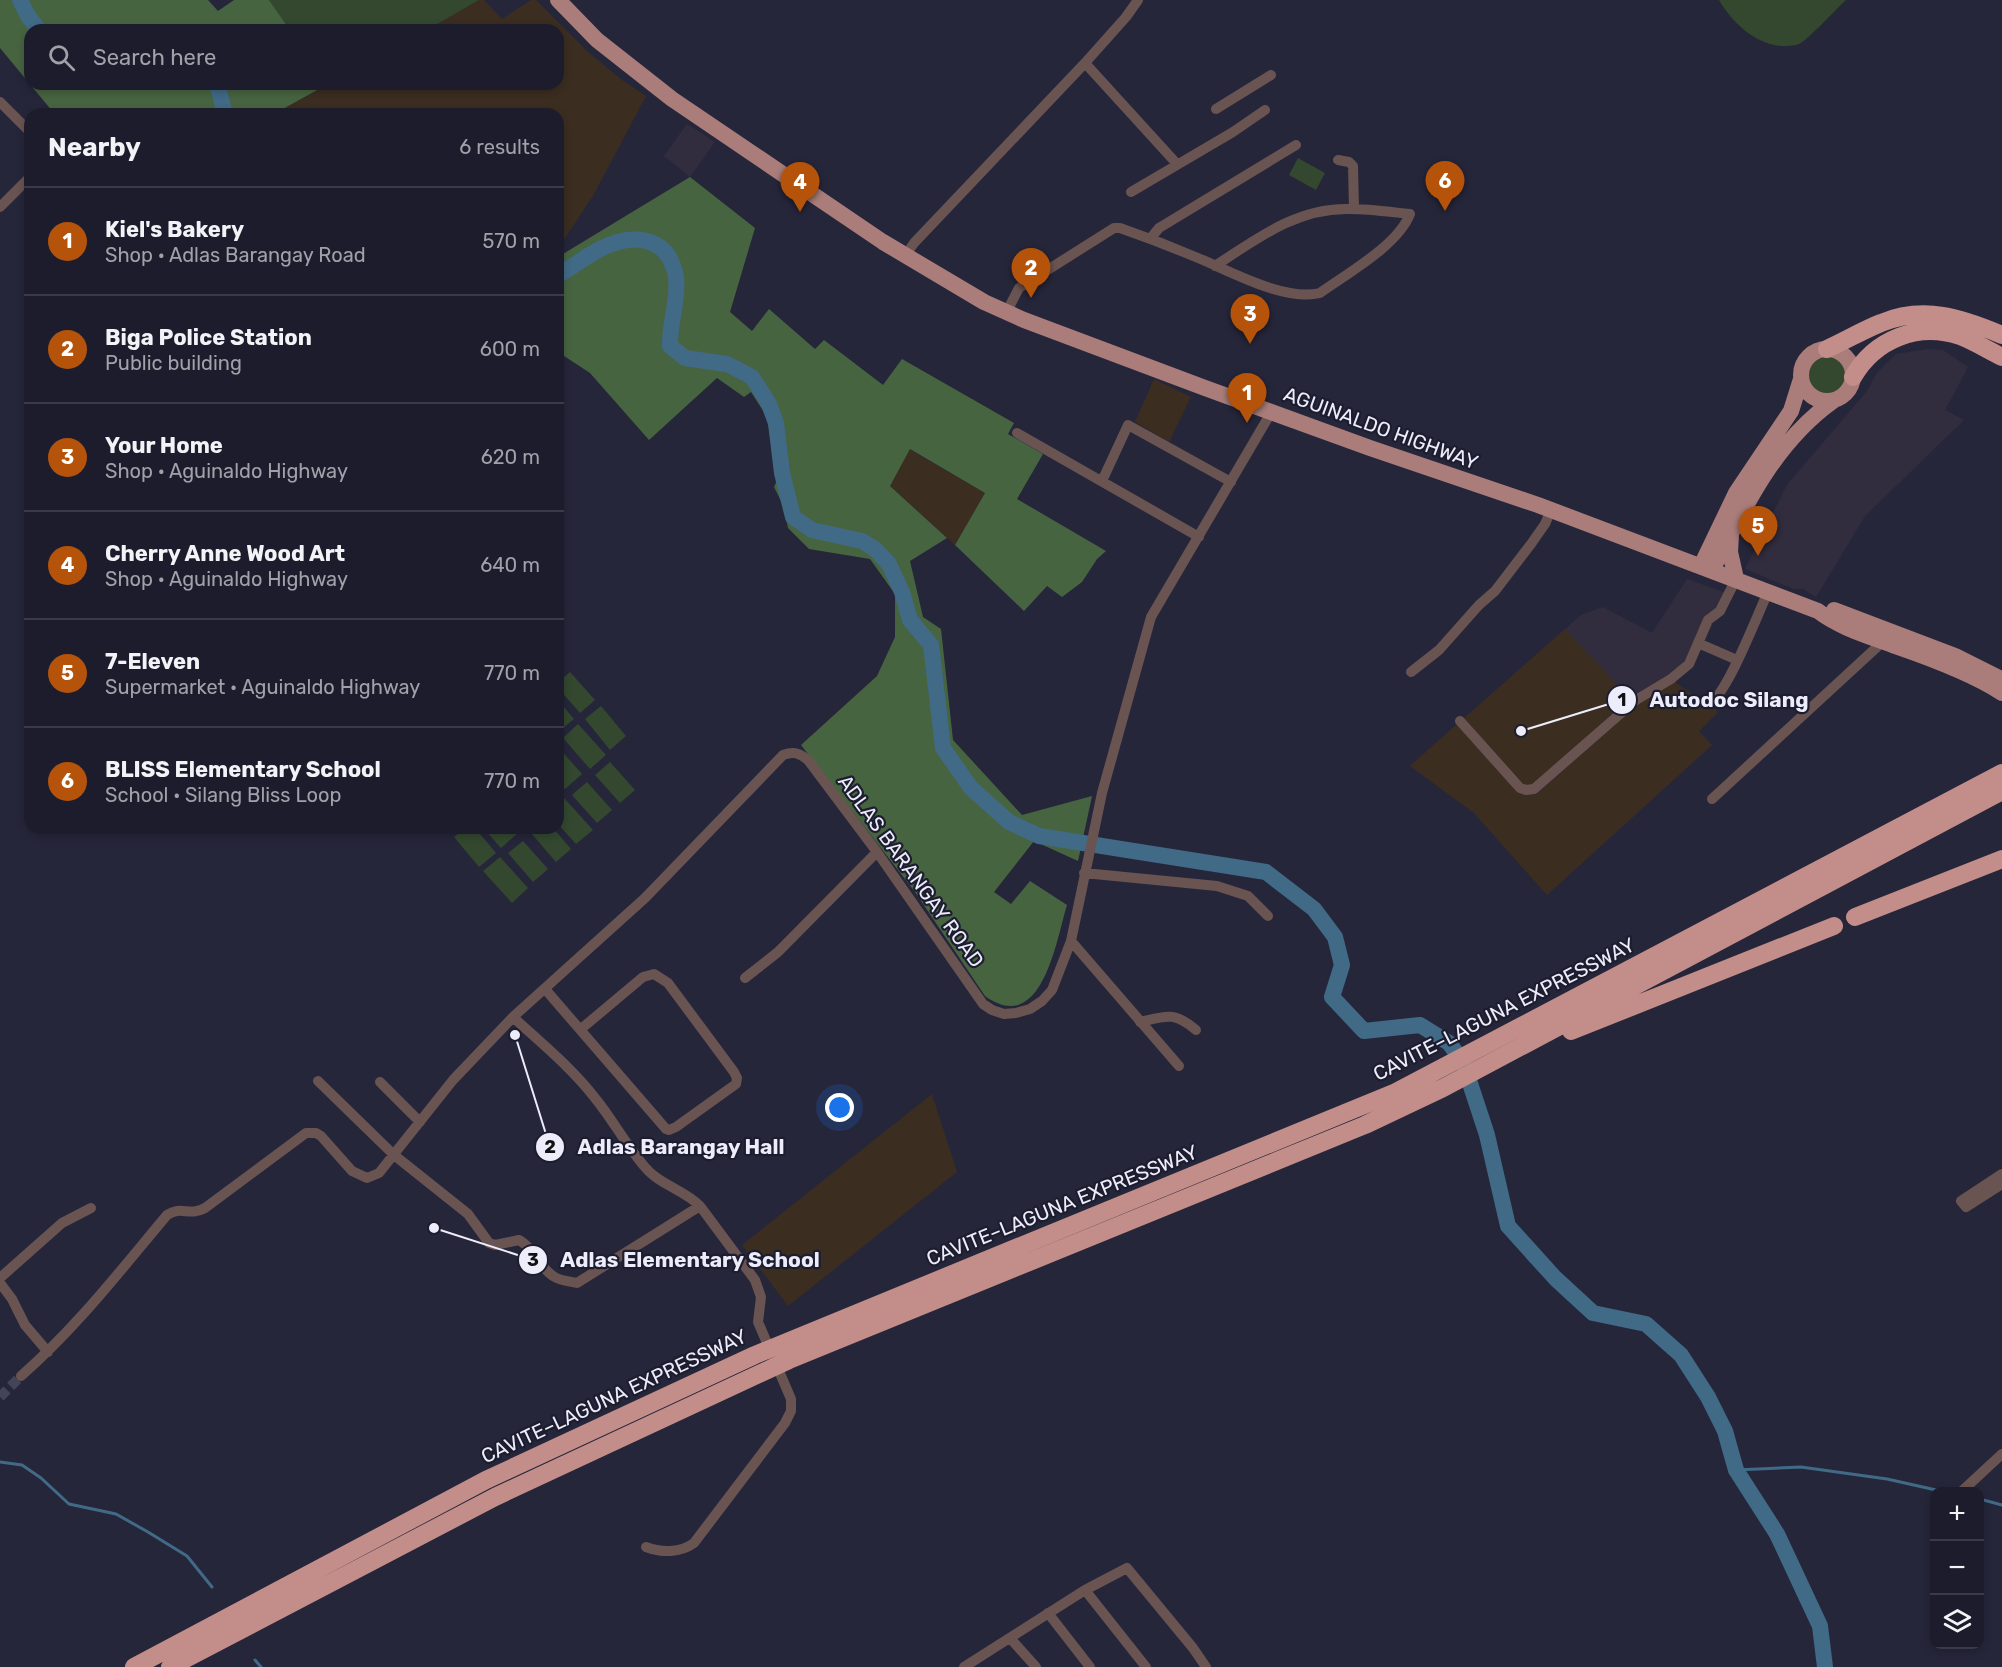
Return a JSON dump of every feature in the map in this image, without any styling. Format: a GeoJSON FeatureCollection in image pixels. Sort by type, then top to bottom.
{"type":"FeatureCollection","features":[{"type":"Feature","properties":{"kind":"highway"},"geometry":{"type":"LineString","coordinates":[[1827,349],[1883,322],[1919,314],[1953,317],[2002,336]]}},
{"type":"Feature","properties":{"kind":"highway"},"geometry":{"type":"LineString","coordinates":[[1853,377],[1869,355],[1882,345],[1896,338],[1920,332],[1960,336],[2002,357]]}},
{"type":"Feature","properties":{"kind":"highway","name":"CAVITE–LAGUNA EXPRESSWAY"},"geometry":{"type":"LineString","coordinates":[[170,1667],[495,1497],[789,1360],[1365,1125],[1438,1081],[2002,773]]}},
{"type":"Feature","properties":{"kind":"highway","name":"CAVITE–LAGUNA EXPRESSWAY"},"geometry":{"type":"LineString","coordinates":[[1482,1057],[2002,791]]}},
{"type":"Feature","properties":{"kind":"highway"},"geometry":{"type":"LineString","coordinates":[[1855,917],[2002,859]]}},
{"type":"Feature","properties":{"kind":"highway"},"geometry":{"type":"LineString","coordinates":[[1482,1057],[1834,926]]}},
{"type":"Feature","properties":{"kind":"highway","name":"CAVITE–LAGUNA EXPRESSWAY"},"geometry":{"type":"LineString","coordinates":[[134,1667],[486,1480],[755,1355],[1356,1110],[1438,1081]]}},
{"type":"Feature","properties":{"kind":"main road","name":"AGUINALDO HIGHWAY"},"geometry":{"type":"LineString","coordinates":[[558,0],[597,40],[644,78],[905,256],[1006,313],[1370,448],[1551,510],[1818,610],[1835,610],[1955,657],[2002,680]]}},
{"type":"Feature","properties":{"kind":"main road"},"geometry":{"type":"LineString","coordinates":[[1678,557],[1700,547],[1725,531],[1781,452],[1806,422],[1847,392],[1853,377],[1852,368],[1843,354],[1827,349],[1813,353],[1807,358],[1793,405],[1786,419],[1742,483],[1725,531],[1707,568]]}},
{"type":"Feature","properties":{"kind":"main road"},"geometry":{"type":"LineString","coordinates":[[1801,379],[1809,394],[1816,399],[1833,401]]}},
{"type":"Feature","properties":{"kind":"main road"},"geometry":{"type":"LineString","coordinates":[[1725,531],[1736,579]]}},
{"type":"Feature","properties":{"kind":"main road","name":"AGUINALDO HIGHWAY"},"geometry":{"type":"LineString","coordinates":[[1818,610],[1831,621],[1981,681],[2002,693]]}},
{"type":"Feature","properties":{"kind":"street"},"geometry":{"type":"LineString","coordinates":[[905,256],[914,243],[1085,63],[1138,0]]}},
{"type":"Feature","properties":{"kind":"street"},"geometry":{"type":"LineString","coordinates":[[1085,63],[1177,164]]}},
{"type":"Feature","properties":{"kind":"street"},"geometry":{"type":"LineString","coordinates":[[1216,109],[1271,75]]}},
{"type":"Feature","properties":{"kind":"street"},"geometry":{"type":"LineString","coordinates":[[0,102],[24,126]]}},
{"type":"Feature","properties":{"kind":"street"},"geometry":{"type":"LineString","coordinates":[[1131,192],[1233,132],[1265,110]]}},
{"type":"Feature","properties":{"kind":"street"},"geometry":{"type":"LineString","coordinates":[[1150,239],[1159,228],[1296,145]]}},
{"type":"Feature","properties":{"kind":"street"},"geometry":{"type":"LineString","coordinates":[[1338,159],[1349,162],[1353,166],[1354,209]]}},
{"type":"Feature","properties":{"kind":"street"},"geometry":{"type":"LineString","coordinates":[[0,207],[24,183]]}},
{"type":"Feature","properties":{"kind":"street"},"geometry":{"type":"LineString","coordinates":[[1006,313],[1019,288],[1114,228],[1150,239],[1232,274],[1286,292],[1311,295],[1320,293],[1394,240],[1406,226],[1410,214],[1354,209],[1327,210],[1300,216],[1262,235],[1215,266]]}},
{"type":"Feature","properties":{"kind":"street","name":"ADLAS BARANGAY ROAD"},"geometry":{"type":"LineString","coordinates":[[48,1352],[118,1276],[170,1213],[179,1210],[194,1213],[205,1208],[306,1133],[316,1133],[321,1136],[352,1171],[367,1178],[379,1173],[453,1080],[513,1017],[645,898],[783,755],[791,752],[800,754],[808,760],[877,852],[983,1004],[1004,1014],[1016,1013],[1042,1001],[1052,990],[1071,941],[1092,833],[1151,617],[1272,411]]}},
{"type":"Feature","properties":{"kind":"street"},"geometry":{"type":"LineString","coordinates":[[1102,481],[1128,425],[1231,482]]}},
{"type":"Feature","properties":{"kind":"street"},"geometry":{"type":"LineString","coordinates":[[1017,433],[1199,537]]}},
{"type":"Feature","properties":{"kind":"street"},"geometry":{"type":"LineString","coordinates":[[1411,672],[1439,650],[1479,605],[1495,591],[1532,544],[1551,510]]}},
{"type":"Feature","properties":{"kind":"street"},"geometry":{"type":"LineString","coordinates":[[1460,721],[1520,788],[1530,791],[1636,700],[1681,672],[1689,664],[1708,620],[1720,611],[1736,579]]}},
{"type":"Feature","properties":{"kind":"street"},"geometry":{"type":"LineString","coordinates":[[1708,704],[1715,700],[1724,686],[1768,592]]}},
{"type":"Feature","properties":{"kind":"street"},"geometry":{"type":"LineString","coordinates":[[1712,799],[1877,647],[1879,640]]}},
{"type":"Feature","properties":{"kind":"street"},"geometry":{"type":"LineString","coordinates":[[1698,643],[1737,660]]}},
{"type":"Feature","properties":{"kind":"street"},"geometry":{"type":"LineString","coordinates":[[745,978],[778,952],[877,852]]}},
{"type":"Feature","properties":{"kind":"street"},"geometry":{"type":"LineString","coordinates":[[1084,873],[1217,886],[1248,896],[1268,916]]}},
{"type":"Feature","properties":{"kind":"street"},"geometry":{"type":"LineString","coordinates":[[1071,941],[1179,1066]]}},
{"type":"Feature","properties":{"kind":"street"},"geometry":{"type":"LineString","coordinates":[[545,989],[660,1123],[669,1130],[736,1084],[737,1078],[734,1071],[668,982],[654,974],[643,977],[581,1029]]}},
{"type":"Feature","properties":{"kind":"street"},"geometry":{"type":"LineString","coordinates":[[1140,1022],[1173,1016],[1184,1020],[1196,1030]]}},
{"type":"Feature","properties":{"kind":"street"},"geometry":{"type":"LineString","coordinates":[[513,1017],[595,1098],[644,1166],[662,1183],[692,1198],[700,1206],[755,1280],[761,1298],[760,1325],[789,1392],[791,1411],[785,1423],[694,1543],[686,1549],[678,1550],[656,1551],[646,1547]]}},
{"type":"Feature","properties":{"kind":"street"},"geometry":{"type":"LineString","coordinates":[[318,1081],[394,1155],[468,1214],[489,1243],[495,1245],[519,1240],[526,1244],[552,1276],[558,1279],[577,1283],[700,1206]]}},
{"type":"Feature","properties":{"kind":"street"},"geometry":{"type":"LineString","coordinates":[[380,1082],[420,1122]]}},
{"type":"Feature","properties":{"kind":"street"},"geometry":{"type":"LineString","coordinates":[[2002,1174],[1963,1204],[2002,1184]]}},
{"type":"Feature","properties":{"kind":"street"},"geometry":{"type":"LineString","coordinates":[[0,1278],[62,1223],[91,1208]]}},
{"type":"Feature","properties":{"kind":"street"},"geometry":{"type":"LineString","coordinates":[[0,1283],[12,1299],[25,1325],[48,1352],[21,1376]]}},
{"type":"Feature","properties":{"kind":"street"},"geometry":{"type":"LineString","coordinates":[[1965,1487],[2002,1454]]}},
{"type":"Feature","properties":{"kind":"street"},"geometry":{"type":"LineString","coordinates":[[972,1665],[1048,1613],[1127,1568],[1206,1667]]}},
{"type":"Feature","properties":{"kind":"street"},"geometry":{"type":"LineString","coordinates":[[1085,1590],[1146,1667]]}},
{"type":"Feature","properties":{"kind":"street"},"geometry":{"type":"LineString","coordinates":[[1048,1613],[1090,1667]]}},
{"type":"Feature","properties":{"kind":"street"},"geometry":{"type":"LineString","coordinates":[[1010,1638],[1036,1667]]}},
{"type":"Feature","properties":{"kind":"shaded area"},"geometry":{"type":"Polygon","coordinates":[[[479,0],[484,0],[502,19],[531,0],[536,0],[560,24],[437,24],[479,0]]]}},
{"type":"Feature","properties":{"kind":"shaded area"},"geometry":{"type":"Polygon","coordinates":[[[564,28],[587,51],[622,80],[646,96],[594,194],[564,240],[564,108],[285,108],[317,90],[564,90],[564,28]]]}},
{"type":"Feature","properties":{"kind":"shaded area"},"geometry":{"type":"Polygon","coordinates":[[[687,124],[715,142],[690,177],[664,156],[687,124]]]}},
{"type":"Feature","properties":{"kind":"shaded area"},"geometry":{"type":"Polygon","coordinates":[[[1928,349],[1943,350],[1968,367],[1945,410],[1964,420],[1865,516],[1816,597],[1803,589],[1794,589],[1745,569],[1787,485],[1867,391],[1877,373],[1896,354],[1928,349]]]}},
{"type":"Feature","properties":{"kind":"shaded area"},"geometry":{"type":"Polygon","coordinates":[[[1154,379],[1191,397],[1169,442],[1135,422],[1154,379]]]}},
{"type":"Feature","properties":{"kind":"shaded area"},"geometry":{"type":"Polygon","coordinates":[[[909,449],[985,493],[955,545],[890,486],[909,449]]]}},
{"type":"Feature","properties":{"kind":"shaded area"},"geometry":{"type":"Polygon","coordinates":[[[1687,579],[1732,595],[1720,618],[1714,621],[1693,667],[1675,682],[1718,712],[1699,731],[1712,745],[1547,895],[1474,813],[1410,766],[1581,615],[1603,607],[1652,633],[1687,579]]]}},
{"type":"Feature","properties":{"kind":"shaded area"},"geometry":{"type":"Polygon","coordinates":[[[1565,629],[1630,698],[1531,786],[1523,786],[1463,719],[1565,629]]]}},
{"type":"Feature","properties":{"kind":"shaded area"},"geometry":{"type":"Polygon","coordinates":[[[1675,682],[1718,712],[1699,731],[1712,745],[1547,895],[1474,813],[1410,766],[1457,724],[1527,795],[1537,794],[1636,706],[1675,682]]]}},
{"type":"Feature","properties":{"kind":"shaded area"},"geometry":{"type":"Polygon","coordinates":[[[932,1094],[957,1172],[788,1306],[742,1245],[932,1094]]]}},
{"type":"Feature","properties":{"kind":"green space"},"geometry":{"type":"Polygon","coordinates":[[[0,0],[208,0],[218,11],[234,0],[269,0],[286,24],[24,24],[24,77],[0,48],[0,0]]]}},
{"type":"Feature","properties":{"kind":"green space"},"geometry":{"type":"Polygon","coordinates":[[[269,0],[479,0],[437,24],[286,24],[269,0]]]}},
{"type":"Feature","properties":{"kind":"green space"},"geometry":{"type":"Polygon","coordinates":[[[1719,0],[1846,0],[1803,42],[1786,46],[1774,45],[1752,36],[1733,19],[1719,0]]]}},
{"type":"Feature","properties":{"kind":"green space"},"geometry":{"type":"Polygon","coordinates":[[[35,90],[317,90],[285,108],[50,108],[35,90]]]}},
{"type":"Feature","properties":{"kind":"green space"},"geometry":{"type":"Polygon","coordinates":[[[1298,158],[1325,173],[1316,190],[1289,175],[1298,158]]]}},
{"type":"Feature","properties":{"kind":"green space"},"geometry":{"type":"Polygon","coordinates":[[[690,177],[755,228],[730,312],[752,331],[769,309],[815,349],[824,340],[883,385],[902,359],[1014,423],[1008,434],[1043,454],[1017,499],[1106,551],[1097,559],[1082,582],[1062,597],[1047,586],[1024,611],[955,545],[985,493],[910,449],[890,486],[947,538],[910,561],[923,617],[941,629],[953,740],[1022,815],[1092,796],[1078,861],[1034,841],[994,892],[1011,904],[1030,881],[1067,905],[1058,940],[1043,979],[1033,995],[1020,1004],[1004,1005],[985,996],[915,892],[801,745],[877,676],[895,637],[895,594],[870,559],[809,549],[788,528],[784,507],[774,487],[779,476],[774,462],[767,417],[751,392],[744,397],[717,378],[649,440],[590,373],[564,356],[564,253],[690,177]]]}},
{"type":"Feature","properties":{"kind":"green space"},"geometry":{"type":"Polygon","coordinates":[[[1827,355],[1841,361],[1847,375],[1841,389],[1827,395],[1813,389],[1807,375],[1813,361],[1827,355]]]}},
{"type":"Feature","properties":{"kind":"green space"},"geometry":{"type":"Polygon","coordinates":[[[570,672],[595,700],[580,713],[564,695],[564,677],[570,672]]]}},
{"type":"Feature","properties":{"kind":"green space"},"geometry":{"type":"Polygon","coordinates":[[[601,706],[626,736],[610,750],[585,719],[601,706]]]}},
{"type":"Feature","properties":{"kind":"green space"},"geometry":{"type":"Polygon","coordinates":[[[564,707],[574,719],[564,727],[564,707]]]}},
{"type":"Feature","properties":{"kind":"green space"},"geometry":{"type":"Polygon","coordinates":[[[578,724],[606,755],[590,769],[564,737],[578,724]]]}},
{"type":"Feature","properties":{"kind":"green space"},"geometry":{"type":"Polygon","coordinates":[[[564,754],[582,774],[564,788],[564,754]]]}},
{"type":"Feature","properties":{"kind":"green space"},"geometry":{"type":"Polygon","coordinates":[[[610,762],[635,790],[620,803],[595,775],[610,762]]]}},
{"type":"Feature","properties":{"kind":"green space"},"geometry":{"type":"Polygon","coordinates":[[[587,782],[612,810],[597,823],[572,795],[587,782]]]}},
{"type":"Feature","properties":{"kind":"green space"},"geometry":{"type":"Polygon","coordinates":[[[564,798],[593,830],[576,844],[564,831],[564,798]]]}},
{"type":"Feature","properties":{"kind":"green space"},"geometry":{"type":"Polygon","coordinates":[[[458,834],[480,834],[496,853],[479,867],[454,837],[458,834]]]}},
{"type":"Feature","properties":{"kind":"green space"},"geometry":{"type":"Polygon","coordinates":[[[488,834],[517,834],[501,848],[488,834]]]}},
{"type":"Feature","properties":{"kind":"green space"},"geometry":{"type":"Polygon","coordinates":[[[532,834],[558,834],[571,849],[556,862],[532,834]]]}},
{"type":"Feature","properties":{"kind":"green space"},"geometry":{"type":"Polygon","coordinates":[[[523,841],[548,869],[533,882],[508,853],[523,841]]]}},
{"type":"Feature","properties":{"kind":"green space"},"geometry":{"type":"Polygon","coordinates":[[[500,857],[528,888],[512,903],[483,871],[500,857]]]}},
{"type":"Feature","properties":{"kind":"waterway"},"geometry":{"type":"LineString","coordinates":[[20,0],[34,24]]}},
{"type":"Feature","properties":{"kind":"waterway"},"geometry":{"type":"LineString","coordinates":[[219,90],[223,108]]}},
{"type":"Feature","properties":{"kind":"waterway"},"geometry":{"type":"LineString","coordinates":[[564,271],[590,254],[626,240],[648,242],[658,246],[666,253],[672,263],[677,286],[670,346],[685,358],[727,364],[752,377],[769,404],[776,423],[782,473],[793,517],[812,530],[862,541],[875,549],[889,564],[902,592],[910,620],[931,645],[943,748],[971,788],[1009,822],[1039,836],[1266,872],[1314,909],[1335,937],[1342,965],[1332,997],[1364,1031],[1420,1025],[1449,1043],[1463,1062],[1487,1135],[1508,1226],[1555,1278],[1593,1313],[1646,1324],[1681,1355],[1708,1397],[1725,1431],[1736,1470],[1777,1534],[1820,1626],[1825,1667]]}},
{"type":"Feature","properties":{"kind":"waterway"},"geometry":{"type":"LineString","coordinates":[[0,1462],[22,1465],[41,1478],[69,1504],[116,1514],[148,1532],[187,1556],[212,1587]]}},
{"type":"Feature","properties":{"kind":"waterway"},"geometry":{"type":"LineString","coordinates":[[1736,1470],[1801,1467],[1887,1479],[1930,1489]]}},
{"type":"Feature","properties":{"kind":"waterway"},"geometry":{"type":"LineString","coordinates":[[1984,1500],[2002,1505]]}},
{"type":"Feature","properties":{"kind":"waterway"},"geometry":{"type":"LineString","coordinates":[[255,1660],[261,1667]]}},
{"type":"Feature","properties":{"kind":"tunnel"},"geometry":{"type":"LineString","coordinates":[[0,1397],[21,1376]]}},
{"type":"Feature","properties":{"kind":"place","name":"BLISS Elementary School"},"geometry":{"type":"Point","coordinates":[1445,211]}},
{"type":"Feature","properties":{"kind":"place","name":"Cherry Anne Wood Art"},"geometry":{"type":"Point","coordinates":[800,212]}},
{"type":"Feature","properties":{"kind":"place","name":"Biga Police Station"},"geometry":{"type":"Point","coordinates":[1031,298]}},
{"type":"Feature","properties":{"kind":"place","name":"Your Home"},"geometry":{"type":"Point","coordinates":[1250,344]}},
{"type":"Feature","properties":{"kind":"place","name":"Kiel's Bakery"},"geometry":{"type":"Point","coordinates":[1247,423]}},
{"type":"Feature","properties":{"kind":"place","name":"7-Eleven"},"geometry":{"type":"Point","coordinates":[1758,556]}},
{"type":"Feature","properties":{"kind":"place","name":"Autodoc Silang"},"geometry":{"type":"Point","coordinates":[1521,731]}},
{"type":"Feature","properties":{"kind":"place","name":"Adlas Barangay Hall"},"geometry":{"type":"Point","coordinates":[515,1035]}},
{"type":"Feature","properties":{"kind":"place","name":"Adlas Elementary School"},"geometry":{"type":"Point","coordinates":[434,1228]}}]}
